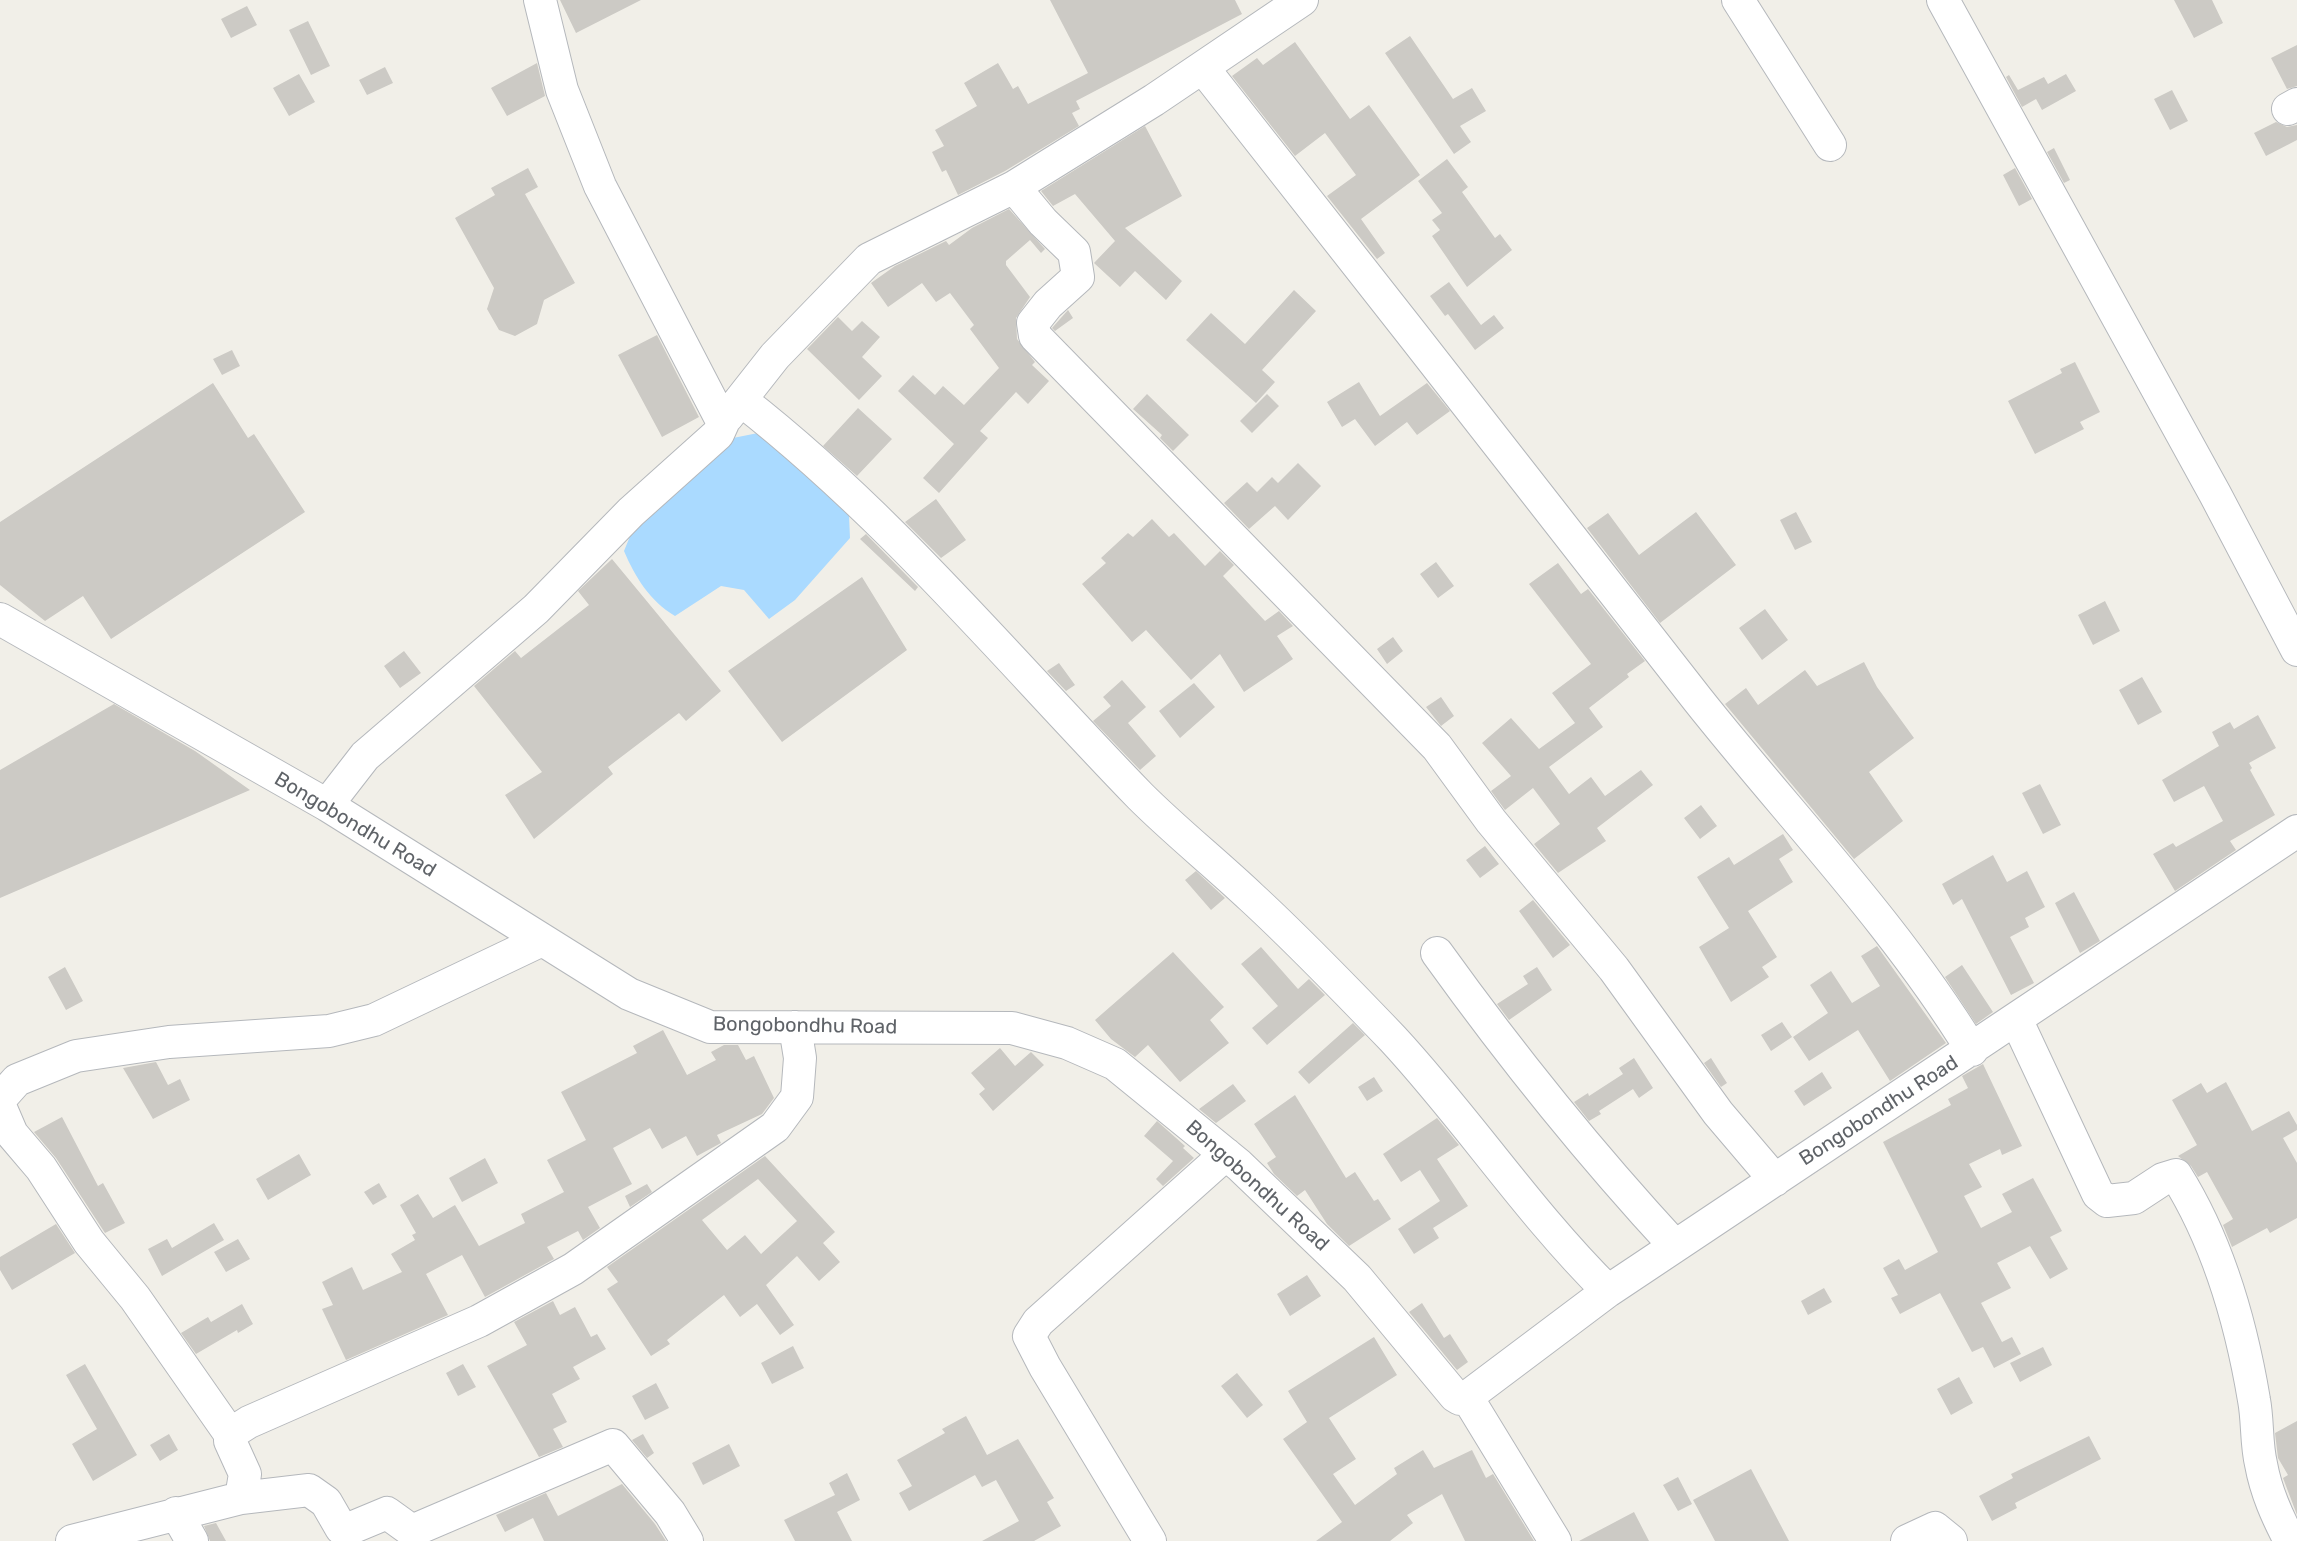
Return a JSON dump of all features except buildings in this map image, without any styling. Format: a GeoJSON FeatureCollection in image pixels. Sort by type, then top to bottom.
{"type":"FeatureCollection","features":[{"type":"Feature","properties":{"kind":"street"},"geometry":{"type":"LineString","coordinates":[[540,0],[562,90],[600,186],[732,411],[797,444],[873,514],[952,593],[1144,799],[1254,900],[1394,1041],[1574,1258],[1608,1291]]}},
{"type":"Feature","properties":{"kind":"street"},"geometry":{"type":"LineString","coordinates":[[327,806],[365,756],[536,609],[631,512],[718,434],[732,411],[775,356],[869,259],[1014,187],[1203,68],[1302,0]]}},
{"type":"Feature","properties":{"kind":"street"},"geometry":{"type":"LineString","coordinates":[[1738,0],[1830,145]]}},
{"type":"Feature","properties":{"kind":"street"},"geometry":{"type":"LineString","coordinates":[[1942,0],[2215,494],[2297,650]]}},
{"type":"Feature","properties":{"kind":"street"},"geometry":{"type":"LineString","coordinates":[[1203,68],[1373,281],[1700,702],[1892,934],[1929,982],[1972,1050]]}},
{"type":"Feature","properties":{"kind":"street"},"geometry":{"type":"LineString","coordinates":[[1014,187],[1043,222],[1074,252],[1078,277],[1048,304],[1033,322],[1035,336],[1437,747],[1491,821],[1614,969],[1718,1113],[1774,1180]]}},
{"type":"Feature","properties":{"kind":"street","name":"Bongobondhu Road"},"geometry":{"type":"LineString","coordinates":[[0,619],[327,806],[629,994],[710,1027],[1012,1028],[1067,1043],[1115,1064],[1226,1154],[1357,1278],[1455,1396],[1460,1399],[1467,1397],[1608,1291],[2297,831]]}},
{"type":"Feature","properties":{"kind":"street"},"geometry":{"type":"LineString","coordinates":[[0,1100],[17,1080],[76,1056],[169,1042],[329,1031],[374,1020],[542,940]]}},
{"type":"Feature","properties":{"kind":"street"},"geometry":{"type":"LineString","coordinates":[[1437,953],[1499,1040],[1598,1162],[1675,1246]]}},
{"type":"Feature","properties":{"kind":"street"},"geometry":{"type":"LineString","coordinates":[[2016,1019],[2098,1194],[2107,1201],[2134,1198],[2163,1179],[2176,1175],[2187,1193],[2225,1277],[2254,1400],[2260,1462],[2271,1504],[2290,1541]]}},
{"type":"Feature","properties":{"kind":"street"},"geometry":{"type":"LineString","coordinates":[[230,1434],[249,1422],[479,1321],[573,1269],[694,1186],[775,1127],[798,1097],[800,1058],[795,1027]]}},
{"type":"Feature","properties":{"kind":"street"},"geometry":{"type":"LineString","coordinates":[[0,1106],[12,1134],[41,1168],[88,1242],[135,1298],[230,1434],[230,1441],[244,1474],[241,1498]]}},
{"type":"Feature","properties":{"kind":"street"},"geometry":{"type":"LineString","coordinates":[[1150,1541],[1045,1367],[1029,1336],[1038,1322],[1226,1154]]}},
{"type":"Feature","properties":{"kind":"street","name":"Bongobondhu Road"},"geometry":{"type":"LineString","coordinates":[[1467,1397],[1555,1541]]}},
{"type":"Feature","properties":{"kind":"street"},"geometry":{"type":"LineString","coordinates":[[72,1541],[241,1498],[309,1490],[326,1502],[341,1528],[351,1528],[387,1513],[412,1531],[613,1445],[670,1513],[687,1541]]}},
{"type":"Feature","properties":{"kind":"street"},"geometry":{"type":"LineString","coordinates":[[176,1513],[192,1541]]}},
{"type":"Feature","properties":{"kind":"street"},"geometry":{"type":"LineString","coordinates":[[1907,1541],[1935,1528],[1951,1541]]}},
{"type":"Feature","properties":{"kind":"water"},"geometry":{"type":"Polygon","coordinates":[[[763,432],[849,515],[850,538],[795,600],[769,619],[744,590],[721,586],[675,616],[651,596],[628,561],[624,551],[633,529],[728,439],[763,432]]]}}]}
